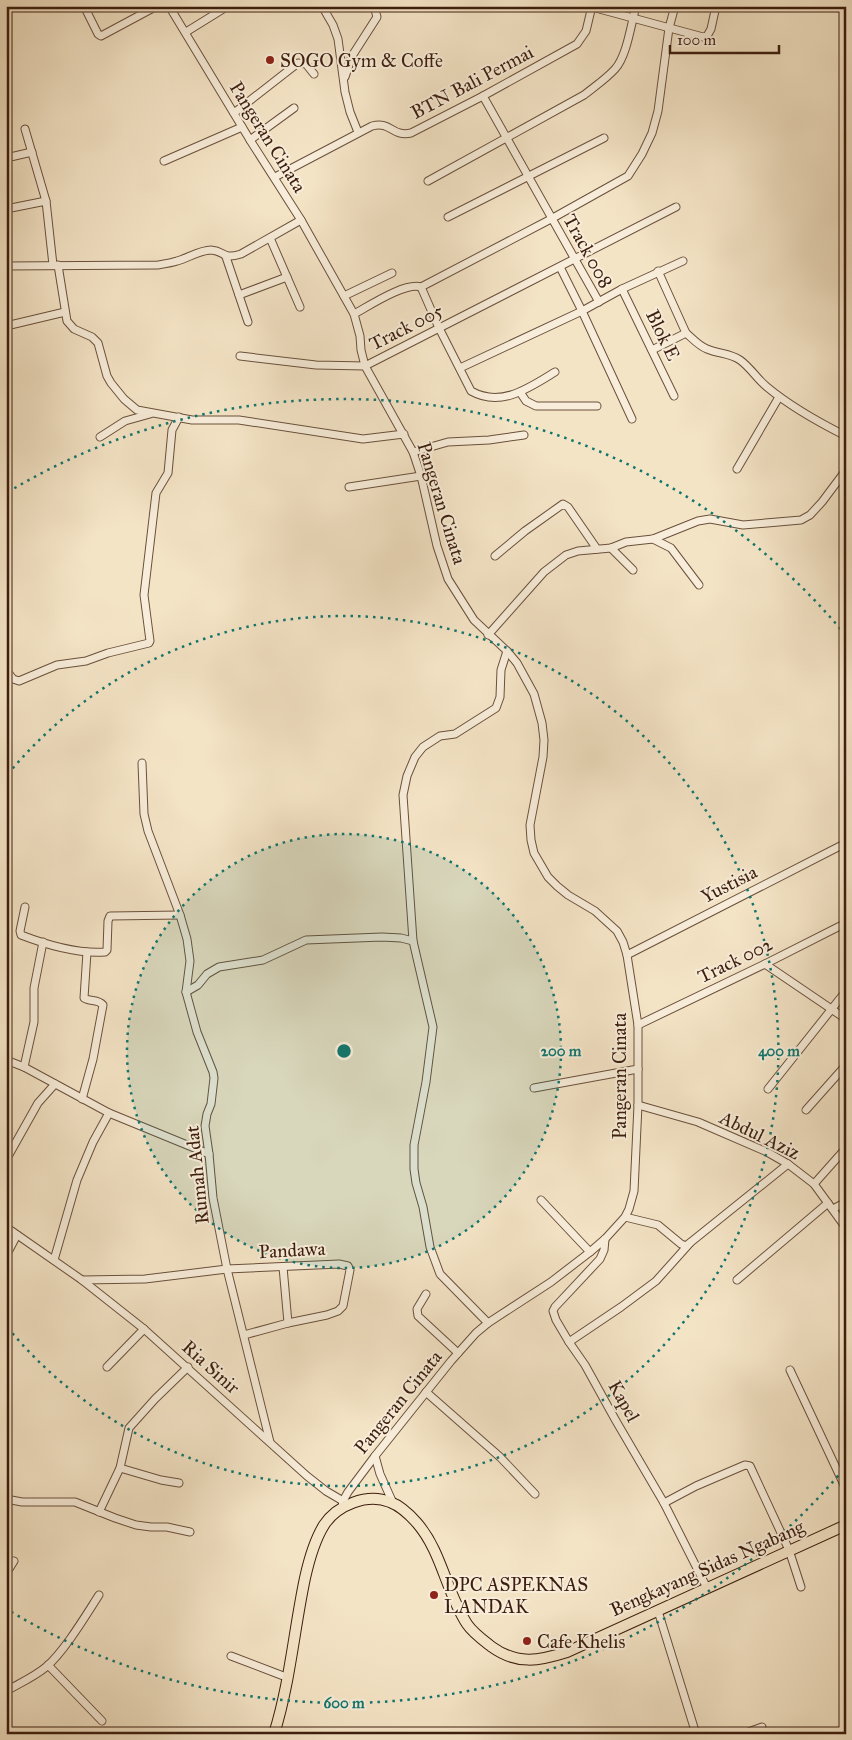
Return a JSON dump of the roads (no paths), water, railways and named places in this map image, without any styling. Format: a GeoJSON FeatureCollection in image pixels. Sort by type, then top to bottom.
{"type":"FeatureCollection","features":[{"type":"Feature","properties":{"kind":"highway"},"geometry":{"type":"LineString","coordinates":[[274,1734],[280,1714],[301,1596],[311,1555],[324,1525],[342,1504],[379,1499],[393,1503]]}},
{"type":"Feature","properties":{"kind":"highway","name":"Bengkayang Sidas Ngabang"},"geometry":{"type":"LineString","coordinates":[[393,1503],[405,1510],[427,1535],[468,1625],[485,1642],[509,1657],[531,1660],[557,1655],[846,1524]]}},
{"type":"Feature","properties":{"kind":"street"},"geometry":{"type":"LineString","coordinates":[[84,6],[100,36],[157,6]]}},
{"type":"Feature","properties":{"kind":"street","name":"Pangeran Cinata"},"geometry":{"type":"LineString","coordinates":[[170,6],[242,127],[301,220],[354,314],[365,366],[413,452],[421,476],[439,553],[448,579],[474,620],[507,651],[524,673],[534,694],[542,723],[544,740],[543,757],[530,825],[534,853],[548,877],[557,886],[595,911],[617,931],[627,955],[638,1025],[638,1104],[634,1191],[625,1217],[605,1240],[590,1252],[551,1282],[488,1323],[476,1333],[375,1456],[342,1504]]}},
{"type":"Feature","properties":{"kind":"street"},"geometry":{"type":"LineString","coordinates":[[186,32],[228,6]]}},
{"type":"Feature","properties":{"kind":"street"},"geometry":{"type":"LineString","coordinates":[[322,6],[338,39],[344,85],[350,112],[358,132]]}},
{"type":"Feature","properties":{"kind":"street"},"geometry":{"type":"LineString","coordinates":[[344,80],[352,56],[377,17],[374,6]]}},
{"type":"Feature","properties":{"kind":"street"},"geometry":{"type":"LineString","coordinates":[[428,181],[584,95],[615,69],[622,57],[636,6]]}},
{"type":"Feature","properties":{"kind":"street"},"geometry":{"type":"LineString","coordinates":[[354,314],[409,287],[421,286],[551,219],[628,176],[642,154],[652,132],[658,111],[669,28],[675,6]]}},
{"type":"Feature","properties":{"kind":"street"},"geometry":{"type":"LineString","coordinates":[[592,7],[706,36],[711,28],[716,6]]}},
{"type":"Feature","properties":{"kind":"street","name":"BTN Bali Permai"},"geometry":{"type":"LineString","coordinates":[[275,177],[372,126],[382,124],[399,134],[411,133],[483,96],[577,44],[582,38],[592,7]]}},
{"type":"Feature","properties":{"kind":"street"},"geometry":{"type":"LineString","coordinates":[[234,113],[298,63],[306,64],[314,74]]}},
{"type":"Feature","properties":{"kind":"street","name":"Track 008"},"geometry":{"type":"LineString","coordinates":[[483,96],[599,302],[582,311],[632,419]]}},
{"type":"Feature","properties":{"kind":"street"},"geometry":{"type":"LineString","coordinates":[[250,140],[294,108]]}},
{"type":"Feature","properties":{"kind":"street"},"geometry":{"type":"LineString","coordinates":[[164,161],[242,127]]}},
{"type":"Feature","properties":{"kind":"street"},"geometry":{"type":"LineString","coordinates":[[25,129],[46,200],[65,312],[70,325],[96,340],[107,376],[120,395],[137,410],[192,420],[239,420],[363,439],[404,434]]}},
{"type":"Feature","properties":{"kind":"street"},"geometry":{"type":"LineString","coordinates":[[448,217],[604,138]]}},
{"type":"Feature","properties":{"kind":"street"},"geometry":{"type":"LineString","coordinates":[[6,158],[32,152]]}},
{"type":"Feature","properties":{"kind":"street"},"geometry":{"type":"LineString","coordinates":[[6,209],[46,200]]}},
{"type":"Feature","properties":{"kind":"street","name":"Track 005"},"geometry":{"type":"LineString","coordinates":[[240,356],[316,365],[365,366],[676,207]]}},
{"type":"Feature","properties":{"kind":"street"},"geometry":{"type":"LineString","coordinates":[[6,266],[158,265],[177,262],[212,250],[230,257],[241,254],[301,220]]}},
{"type":"Feature","properties":{"kind":"street"},"geometry":{"type":"LineString","coordinates":[[270,238],[300,307]]}},
{"type":"Feature","properties":{"kind":"street"},"geometry":{"type":"LineString","coordinates":[[226,256],[248,322]]}},
{"type":"Feature","properties":{"kind":"street"},"geometry":{"type":"LineString","coordinates":[[599,302],[658,271],[683,261]]}},
{"type":"Feature","properties":{"kind":"street"},"geometry":{"type":"LineString","coordinates":[[460,368],[582,311],[560,267]]}},
{"type":"Feature","properties":{"kind":"street"},"geometry":{"type":"LineString","coordinates":[[658,271],[686,332],[694,340],[706,348],[730,354],[740,360],[779,397],[818,422],[846,436]]}},
{"type":"Feature","properties":{"kind":"street"},"geometry":{"type":"LineString","coordinates":[[344,296],[392,272]]}},
{"type":"Feature","properties":{"kind":"street"},"geometry":{"type":"LineString","coordinates":[[239,295],[287,277]]}},
{"type":"Feature","properties":{"kind":"street"},"geometry":{"type":"LineString","coordinates":[[421,286],[471,391],[490,397],[504,397],[520,392],[555,372]]}},
{"type":"Feature","properties":{"kind":"street","name":"Blok E"},"geometry":{"type":"LineString","coordinates":[[622,289],[674,396]]}},
{"type":"Feature","properties":{"kind":"street"},"geometry":{"type":"LineString","coordinates":[[6,326],[65,312]]}},
{"type":"Feature","properties":{"kind":"street"},"geometry":{"type":"LineString","coordinates":[[652,350],[686,332]]}},
{"type":"Feature","properties":{"kind":"street"},"geometry":{"type":"LineString","coordinates":[[520,392],[526,401],[536,406],[598,406]]}},
{"type":"Feature","properties":{"kind":"street"},"geometry":{"type":"LineString","coordinates":[[737,469],[779,397]]}},
{"type":"Feature","properties":{"kind":"street"},"geometry":{"type":"LineString","coordinates":[[100,437],[125,421],[153,414]]}},
{"type":"Feature","properties":{"kind":"street"},"geometry":{"type":"LineString","coordinates":[[6,670],[13,679],[19,681],[57,665],[86,661],[108,653],[146,645],[150,641],[145,611],[145,586],[156,493],[168,472],[172,430],[179,417]]}},
{"type":"Feature","properties":{"kind":"street"},"geometry":{"type":"LineString","coordinates":[[413,452],[455,441],[489,440],[524,434]]}},
{"type":"Feature","properties":{"kind":"street"},"geometry":{"type":"LineString","coordinates":[[488,635],[544,572],[566,555],[578,551],[611,548],[626,542],[653,539],[698,521],[718,519],[732,524],[743,525],[801,520],[822,502],[846,470]]}},
{"type":"Feature","properties":{"kind":"street"},"geometry":{"type":"LineString","coordinates":[[349,487],[421,476]]}},
{"type":"Feature","properties":{"kind":"street"},"geometry":{"type":"LineString","coordinates":[[495,556],[525,531],[563,504],[568,507],[597,549]]}},
{"type":"Feature","properties":{"kind":"street"},"geometry":{"type":"LineString","coordinates":[[653,539],[671,548],[699,585]]}},
{"type":"Feature","properties":{"kind":"street"},"geometry":{"type":"LineString","coordinates":[[611,548],[633,570]]}},
{"type":"Feature","properties":{"kind":"street"},"geometry":{"type":"LineString","coordinates":[[488,1323],[440,1274],[430,1247],[423,1207],[416,1183],[414,1145],[426,1082],[433,1027],[412,941],[403,795],[407,776],[419,751],[435,738],[454,734],[496,708],[500,697],[501,670],[507,651]]}},
{"type":"Feature","properties":{"kind":"street","name":"Rumah Adat"},"geometry":{"type":"LineString","coordinates":[[142,763],[144,814],[148,831],[180,915],[189,954],[186,992],[197,1032],[214,1078],[211,1104],[205,1126],[213,1198],[227,1269],[270,1442]]}},
{"type":"Feature","properties":{"kind":"street","name":"Yustisia"},"geometry":{"type":"LineString","coordinates":[[627,955],[846,843]]}},
{"type":"Feature","properties":{"kind":"street"},"geometry":{"type":"LineString","coordinates":[[25,907],[20,934],[24,937],[87,952],[106,952],[108,950],[108,921],[110,916],[180,915]]}},
{"type":"Feature","properties":{"kind":"street","name":"Track 002"},"geometry":{"type":"LineString","coordinates":[[638,1025],[846,923]]}},
{"type":"Feature","properties":{"kind":"street"},"geometry":{"type":"LineString","coordinates":[[186,992],[198,985],[207,974],[219,967],[262,960],[306,940],[382,937],[402,938],[412,941]]}},
{"type":"Feature","properties":{"kind":"street"},"geometry":{"type":"LineString","coordinates":[[24,1067],[34,1022],[34,988],[43,942]]}},
{"type":"Feature","properties":{"kind":"street"},"geometry":{"type":"LineString","coordinates":[[82,1099],[93,1059],[103,1005],[100,1002],[84,998],[87,952]]}},
{"type":"Feature","properties":{"kind":"street"},"geometry":{"type":"LineString","coordinates":[[765,964],[846,1019]]}},
{"type":"Feature","properties":{"kind":"street"},"geometry":{"type":"LineString","coordinates":[[768,1089],[830,1008],[846,991]]}},
{"type":"Feature","properties":{"kind":"street"},"geometry":{"type":"LineString","coordinates":[[6,1060],[24,1067],[110,1113],[209,1154]]}},
{"type":"Feature","properties":{"kind":"street"},"geometry":{"type":"LineString","coordinates":[[806,1110],[846,1065]]}},
{"type":"Feature","properties":{"kind":"street"},"geometry":{"type":"LineString","coordinates":[[534,1088],[638,1070]]}},
{"type":"Feature","properties":{"kind":"street"},"geometry":{"type":"LineString","coordinates":[[6,1160],[38,1103],[55,1084]]}},
{"type":"Feature","properties":{"kind":"street","name":"Abdul Aziz"},"geometry":{"type":"LineString","coordinates":[[638,1104],[698,1122],[767,1152],[788,1164],[814,1184],[846,1228]]}},
{"type":"Feature","properties":{"kind":"street"},"geometry":{"type":"LineString","coordinates":[[54,1260],[77,1180],[93,1142],[110,1113]]}},
{"type":"Feature","properties":{"kind":"street"},"geometry":{"type":"LineString","coordinates":[[814,1184],[846,1148]]}},
{"type":"Feature","properties":{"kind":"street"},"geometry":{"type":"LineString","coordinates":[[569,1342],[656,1281],[690,1243],[788,1164]]}},
{"type":"Feature","properties":{"kind":"street"},"geometry":{"type":"LineString","coordinates":[[541,1200],[590,1252]]}},
{"type":"Feature","properties":{"kind":"street"},"geometry":{"type":"LineString","coordinates":[[737,1280],[831,1206],[846,1202]]}},
{"type":"Feature","properties":{"kind":"street"},"geometry":{"type":"LineString","coordinates":[[625,1217],[658,1225],[683,1246],[690,1243]]}},
{"type":"Feature","properties":{"kind":"street","name":"Ria Sinir"},"geometry":{"type":"LineString","coordinates":[[6,1227],[82,1280],[144,1329],[342,1504]]}},
{"type":"Feature","properties":{"kind":"street"},"geometry":{"type":"LineString","coordinates":[[6,1256],[17,1235]]}},
{"type":"Feature","properties":{"kind":"street","name":"Kapel"},"geometry":{"type":"LineString","coordinates":[[605,1240],[604,1250],[600,1259],[553,1311],[569,1342],[585,1366],[664,1503],[707,1588]]}},
{"type":"Feature","properties":{"kind":"street","name":"Pandawa"},"geometry":{"type":"LineString","coordinates":[[82,1280],[145,1279],[227,1269],[347,1265],[350,1270],[344,1305],[338,1311],[288,1323]]}},
{"type":"Feature","properties":{"kind":"street"},"geometry":{"type":"LineString","coordinates":[[244,1334],[288,1323],[284,1267]]}},
{"type":"Feature","properties":{"kind":"street"},"geometry":{"type":"LineString","coordinates":[[426,1294],[417,1309],[418,1316],[458,1353]]}},
{"type":"Feature","properties":{"kind":"street"},"geometry":{"type":"LineString","coordinates":[[106,1367],[144,1329]]}},
{"type":"Feature","properties":{"kind":"street"},"geometry":{"type":"LineString","coordinates":[[100,1512],[120,1468],[127,1434],[134,1422],[188,1368]]}},
{"type":"Feature","properties":{"kind":"street"},"geometry":{"type":"LineString","coordinates":[[790,1370],[846,1489]]}},
{"type":"Feature","properties":{"kind":"street"},"geometry":{"type":"LineString","coordinates":[[426,1392],[500,1457],[535,1494]]}},
{"type":"Feature","properties":{"kind":"street"},"geometry":{"type":"LineString","coordinates":[[375,1456],[380,1474],[393,1503]]}},
{"type":"Feature","properties":{"kind":"street"},"geometry":{"type":"LineString","coordinates":[[664,1503],[696,1486],[748,1465],[789,1550],[801,1587]]}},
{"type":"Feature","properties":{"kind":"street"},"geometry":{"type":"LineString","coordinates":[[120,1468],[161,1480],[179,1483]]}},
{"type":"Feature","properties":{"kind":"street"},"geometry":{"type":"LineString","coordinates":[[6,1499],[22,1502],[75,1502],[136,1525],[162,1526],[190,1532]]}},
{"type":"Feature","properties":{"kind":"street"},"geometry":{"type":"LineString","coordinates":[[6,1574],[14,1561]]}},
{"type":"Feature","properties":{"kind":"street"},"geometry":{"type":"LineString","coordinates":[[6,1690],[28,1680],[48,1665],[99,1595]]}},
{"type":"Feature","properties":{"kind":"street"},"geometry":{"type":"LineString","coordinates":[[658,1610],[696,1734]]}},
{"type":"Feature","properties":{"kind":"street"},"geometry":{"type":"LineString","coordinates":[[231,1656],[286,1677]]}},
{"type":"Feature","properties":{"kind":"street"},"geometry":{"type":"LineString","coordinates":[[48,1665],[102,1721]]}},
{"type":"Feature","properties":{"kind":"street"},"geometry":{"type":"LineString","coordinates":[[743,1734],[762,1727]]}},
{"type":"Feature","properties":{"kind":"place","name":"SOGO Gym & Coffe"},"geometry":{"type":"Point","coordinates":[270,60]}},
{"type":"Feature","properties":{"kind":"place","name":"DPC ASPEKNAS LANDAK"},"geometry":{"type":"Point","coordinates":[434,1595]}},
{"type":"Feature","properties":{"kind":"place","name":"Cafe Khelis"},"geometry":{"type":"Point","coordinates":[527,1641]}}]}
